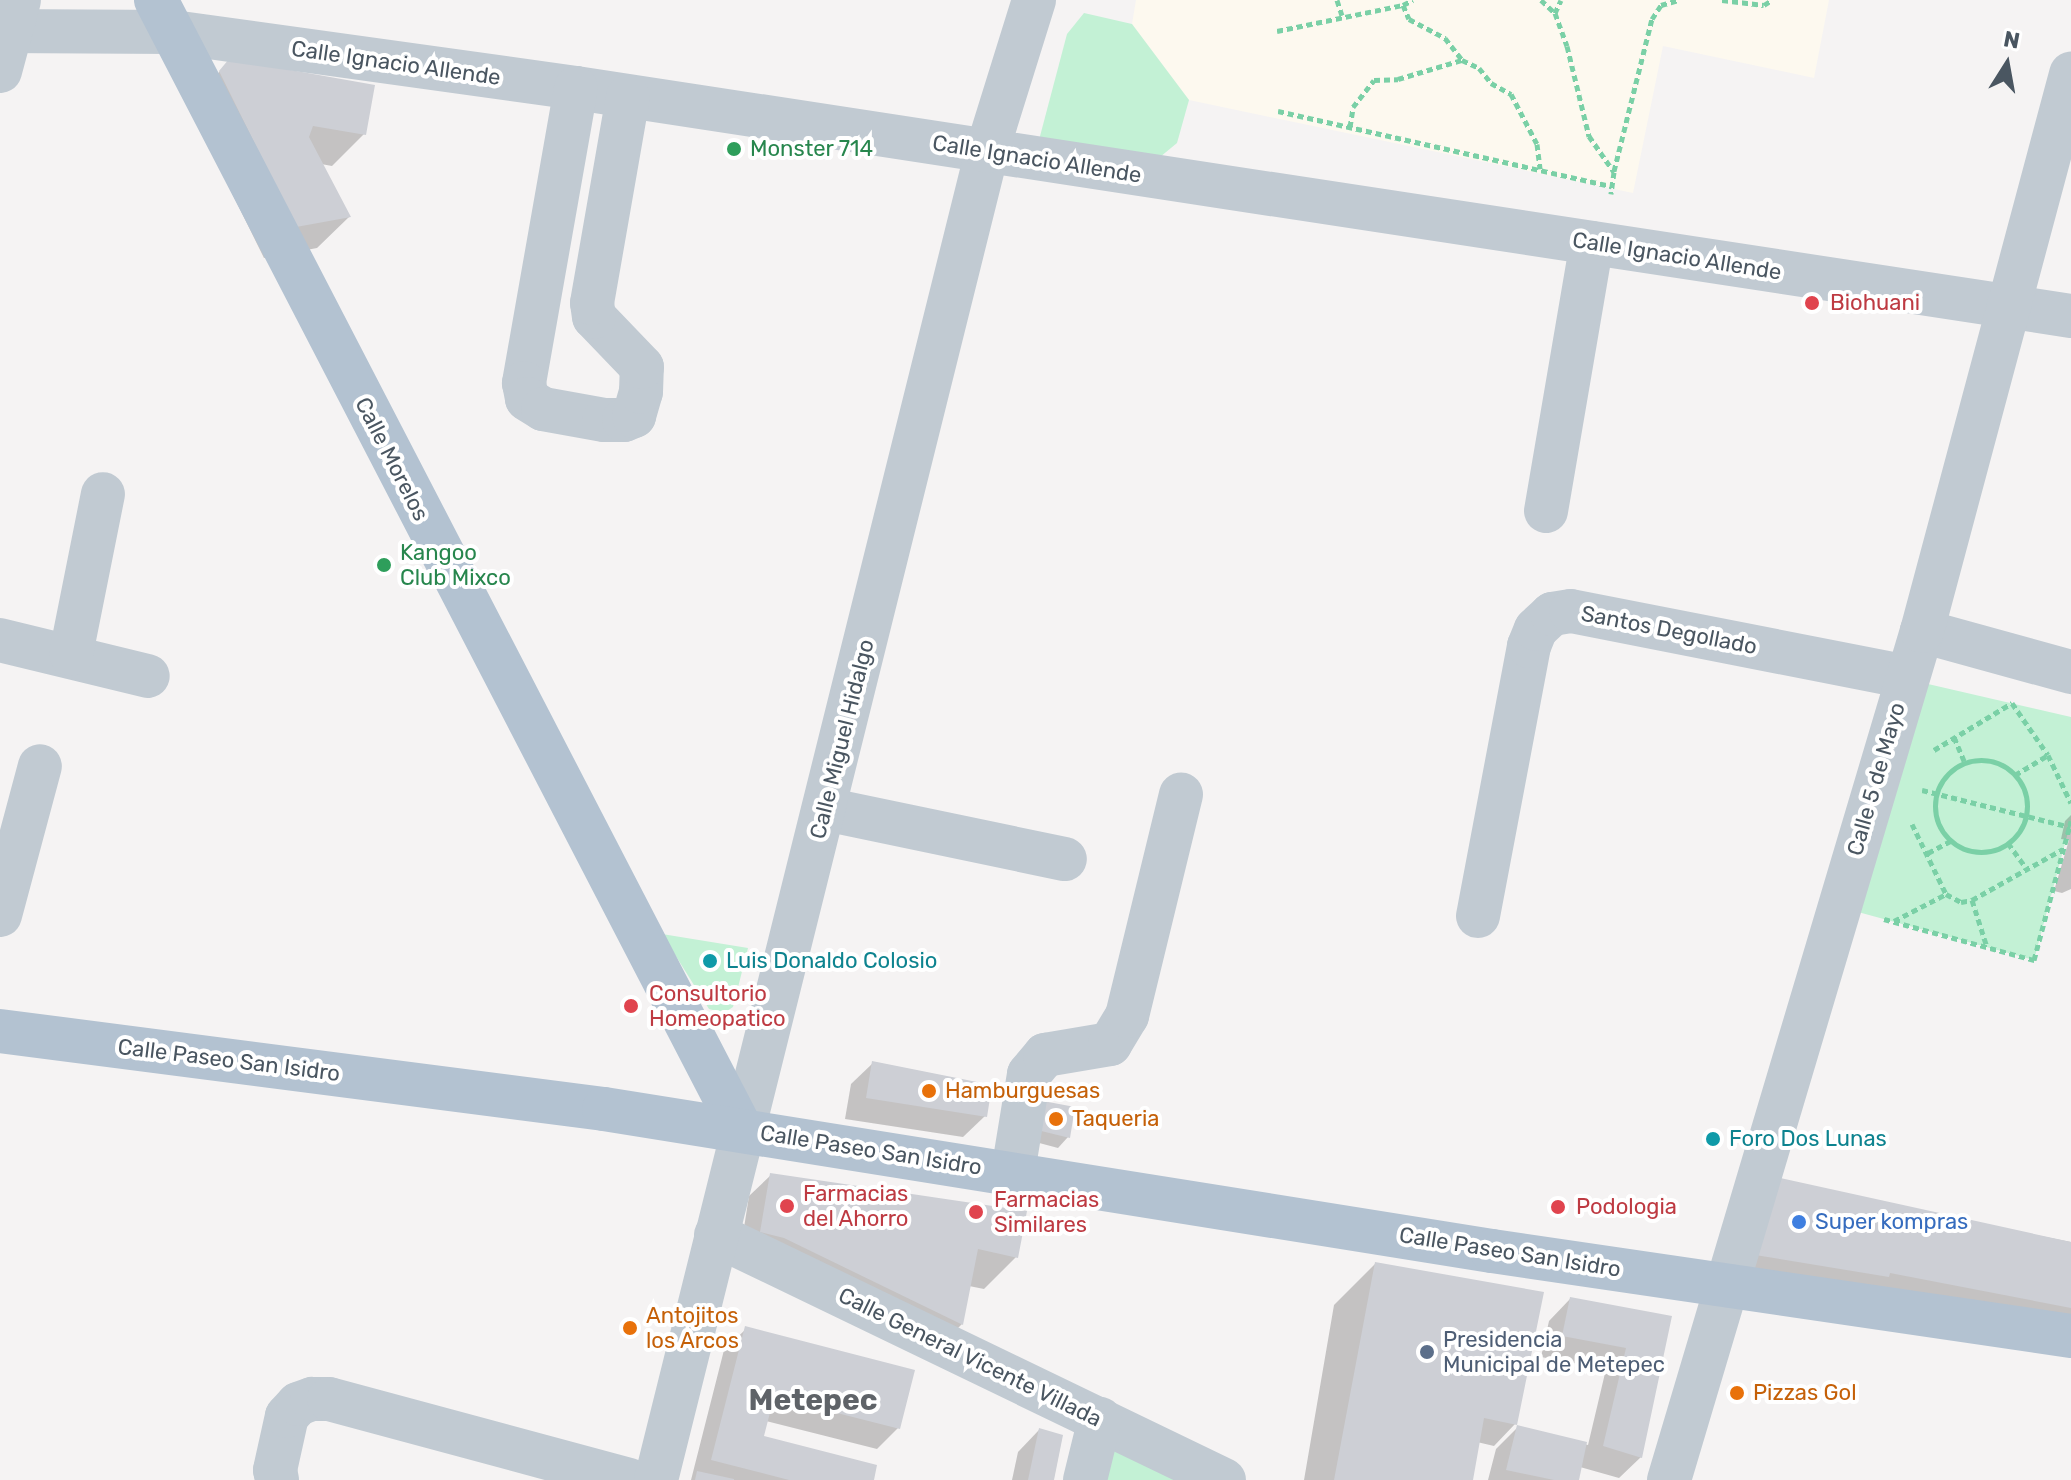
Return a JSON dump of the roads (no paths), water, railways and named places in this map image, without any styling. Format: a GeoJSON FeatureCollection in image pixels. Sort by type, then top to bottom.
{"type":"FeatureCollection","features":[{"type":"Feature","properties":{"kind":"main road","name":"Calle Morelos"},"geometry":{"type":"LineString","coordinates":[[164,16],[741,1129]]}},
{"type":"Feature","properties":{"kind":"main road","name":"Calle Paseo San Isidro"},"geometry":{"type":"LineString","coordinates":[[0,1031],[741,1129],[1492,1251],[2071,1336]]}},
{"type":"Feature","properties":{"kind":"street","name":"Calle Miguel Hidalgo"},"geometry":{"type":"LineString","coordinates":[[656,1480],[987,151],[1034,0]]}},
{"type":"Feature","properties":{"kind":"street","name":"Calle Ignacio Allende"},"geometry":{"type":"LineString","coordinates":[[7,34],[164,16],[628,97],[2071,316]]}},
{"type":"Feature","properties":{"kind":"street","name":"Calle 5 de Mayo"},"geometry":{"type":"LineString","coordinates":[[1669,1480],[1730,1285],[1922,631],[2071,74]]}},
{"type":"Feature","properties":{"kind":"street"},"geometry":{"type":"LineString","coordinates":[[576,88],[524,383],[527,399],[543,409],[604,420],[624,420],[634,416],[641,392],[642,367],[594,317],[592,303],[628,97]]}},
{"type":"Feature","properties":{"kind":"street"},"geometry":{"type":"LineString","coordinates":[[1546,511],[1592,243]]}},
{"type":"Feature","properties":{"kind":"street"},"geometry":{"type":"LineString","coordinates":[[71,654],[103,494]]}},
{"type":"Feature","properties":{"kind":"street","name":"Santos Degollado"},"geometry":{"type":"LineString","coordinates":[[1478,916],[1529,646],[1536,629],[1552,614],[1571,611],[1906,677]]}},
{"type":"Feature","properties":{"kind":"street"},"geometry":{"type":"LineString","coordinates":[[1922,631],[2071,672]]}},
{"type":"Feature","properties":{"kind":"street"},"geometry":{"type":"LineString","coordinates":[[0,640],[71,654],[148,676]]}},
{"type":"Feature","properties":{"kind":"street"},"geometry":{"type":"LineString","coordinates":[[0,915],[40,766]]}},
{"type":"Feature","properties":{"kind":"street"},"geometry":{"type":"LineString","coordinates":[[1013,1172],[1029,1074],[1045,1055],[1110,1044],[1127,1016],[1181,795]]}},
{"type":"Feature","properties":{"kind":"street"},"geometry":{"type":"LineString","coordinates":[[825,809],[1065,859]]}},
{"type":"Feature","properties":{"kind":"street","name":"Calle General Vicente Villada"},"geometry":{"type":"LineString","coordinates":[[716,1235],[1224,1480]]}},
{"type":"Feature","properties":{"kind":"street"},"geometry":{"type":"LineString","coordinates":[[277,1480],[275,1470],[287,1416],[298,1404],[312,1399],[329,1399],[629,1480]]}},
{"type":"Feature","properties":{"kind":"street"},"geometry":{"type":"LineString","coordinates":[[1085,1480],[1100,1419]]}},
{"type":"Feature","properties":{"kind":"place","name":"Monster 714"},"geometry":{"type":"Point","coordinates":[734,149]}},
{"type":"Feature","properties":{"kind":"place","name":"Biohuani"},"geometry":{"type":"Point","coordinates":[1812,303]}},
{"type":"Feature","properties":{"kind":"place","name":"Kangoo Club Mixco"},"geometry":{"type":"Point","coordinates":[384,565]}},
{"type":"Feature","properties":{"kind":"place","name":"Luis Donaldo Colosio"},"geometry":{"type":"Point","coordinates":[710,961]}},
{"type":"Feature","properties":{"kind":"place","name":"Consultorio Homeopatico"},"geometry":{"type":"Point","coordinates":[631,1006]}},
{"type":"Feature","properties":{"kind":"place","name":"Hamburguesas"},"geometry":{"type":"Point","coordinates":[929,1091]}},
{"type":"Feature","properties":{"kind":"place","name":"Taqueria"},"geometry":{"type":"Point","coordinates":[1056,1119]}},
{"type":"Feature","properties":{"kind":"place","name":"Foro Dos Lunas"},"geometry":{"type":"Point","coordinates":[1713,1139]}},
{"type":"Feature","properties":{"kind":"place","name":"Farmacias del Ahorro"},"geometry":{"type":"Point","coordinates":[787,1206]}},
{"type":"Feature","properties":{"kind":"place","name":"Podologia"},"geometry":{"type":"Point","coordinates":[1558,1207]}},
{"type":"Feature","properties":{"kind":"place","name":"Farmacias Similares"},"geometry":{"type":"Point","coordinates":[976,1212]}},
{"type":"Feature","properties":{"kind":"place","name":"Super kompras"},"geometry":{"type":"Point","coordinates":[1799,1222]}},
{"type":"Feature","properties":{"kind":"place","name":"Antojitos los Arcos"},"geometry":{"type":"Point","coordinates":[630,1328]}},
{"type":"Feature","properties":{"kind":"place","name":"Presidencia Municipal de Metepec"},"geometry":{"type":"Point","coordinates":[1427,1352]}},
{"type":"Feature","properties":{"kind":"place","name":"Pizzas Gol"},"geometry":{"type":"Point","coordinates":[1737,1393]}},
{"type":"Feature","properties":{"kind":"district","name":"Metepec"},"geometry":{"type":"Point","coordinates":[813,1400]}}]}
